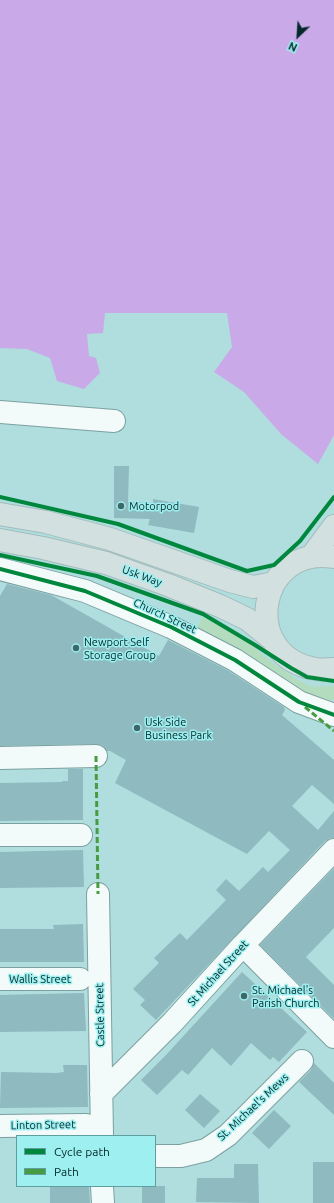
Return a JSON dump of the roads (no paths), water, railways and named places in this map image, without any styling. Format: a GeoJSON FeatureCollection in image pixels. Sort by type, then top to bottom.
{"type":"FeatureCollection","features":[{"type":"Feature","properties":{"kind":"main road"},"geometry":{"type":"LineString","coordinates":[[0,514],[46,522],[110,539],[230,581],[253,587],[274,583]]}},
{"type":"Feature","properties":{"kind":"main road"},"geometry":{"type":"LineString","coordinates":[[311,557],[334,526]]}},
{"type":"Feature","properties":{"kind":"main road","name":"Usk Way"},"geometry":{"type":"LineString","coordinates":[[0,540],[43,548],[106,563],[168,585],[220,606],[247,619],[273,640]]}},
{"type":"Feature","properties":{"kind":"main road"},"geometry":{"type":"LineString","coordinates":[[334,557],[311,557],[297,562],[284,571],[274,583],[268,596],[266,611],[267,626],[273,640],[284,655],[299,665],[317,670],[334,669]]}},
{"type":"Feature","properties":{"kind":"street"},"geometry":{"type":"LineString","coordinates":[[0,412],[114,421]]}},
{"type":"Feature","properties":{"kind":"street","name":"Church Street"},"geometry":{"type":"LineString","coordinates":[[0,569],[85,591],[171,626],[235,660],[299,702],[334,715]]}},
{"type":"Feature","properties":{"kind":"street"},"geometry":{"type":"LineString","coordinates":[[0,758],[96,756]]}},
{"type":"Feature","properties":{"kind":"street"},"geometry":{"type":"LineString","coordinates":[[0,835],[81,835]]}},
{"type":"Feature","properties":{"kind":"street","name":"St Michael Street"},"geometry":{"type":"LineString","coordinates":[[101,1094],[172,1023],[243,945],[334,850]]}},
{"type":"Feature","properties":{"kind":"street","name":"Castle Street"},"geometry":{"type":"LineString","coordinates":[[94,1130],[101,1094],[98,894]]}},
{"type":"Feature","properties":{"kind":"street"},"geometry":{"type":"LineString","coordinates":[[243,945],[334,1037]]}},
{"type":"Feature","properties":{"kind":"street","name":"Wallis Street"},"geometry":{"type":"LineString","coordinates":[[0,979],[80,979]]}},
{"type":"Feature","properties":{"kind":"street","name":"St. Michael's Mews"},"geometry":{"type":"LineString","coordinates":[[156,1156],[181,1156],[206,1150],[228,1135],[302,1061]]}},
{"type":"Feature","properties":{"kind":"street","name":"Linton Street"},"geometry":{"type":"LineString","coordinates":[[0,1126],[94,1130]]}},
{"type":"Feature","properties":{"kind":"street"},"geometry":{"type":"LineString","coordinates":[[102,1187],[103,1203]]}},
{"type":"Feature","properties":{"kind":"place","name":"Motorpod"},"geometry":{"type":"Point","coordinates":[121,506]}},
{"type":"Feature","properties":{"kind":"place","name":"Newport Self Storage Group"},"geometry":{"type":"Point","coordinates":[76,648]}},
{"type":"Feature","properties":{"kind":"place","name":"Usk Side Business Park"},"geometry":{"type":"Point","coordinates":[137,728]}},
{"type":"Feature","properties":{"kind":"place","name":"St. Michael's Parish Church"},"geometry":{"type":"Point","coordinates":[244,996]}}]}
